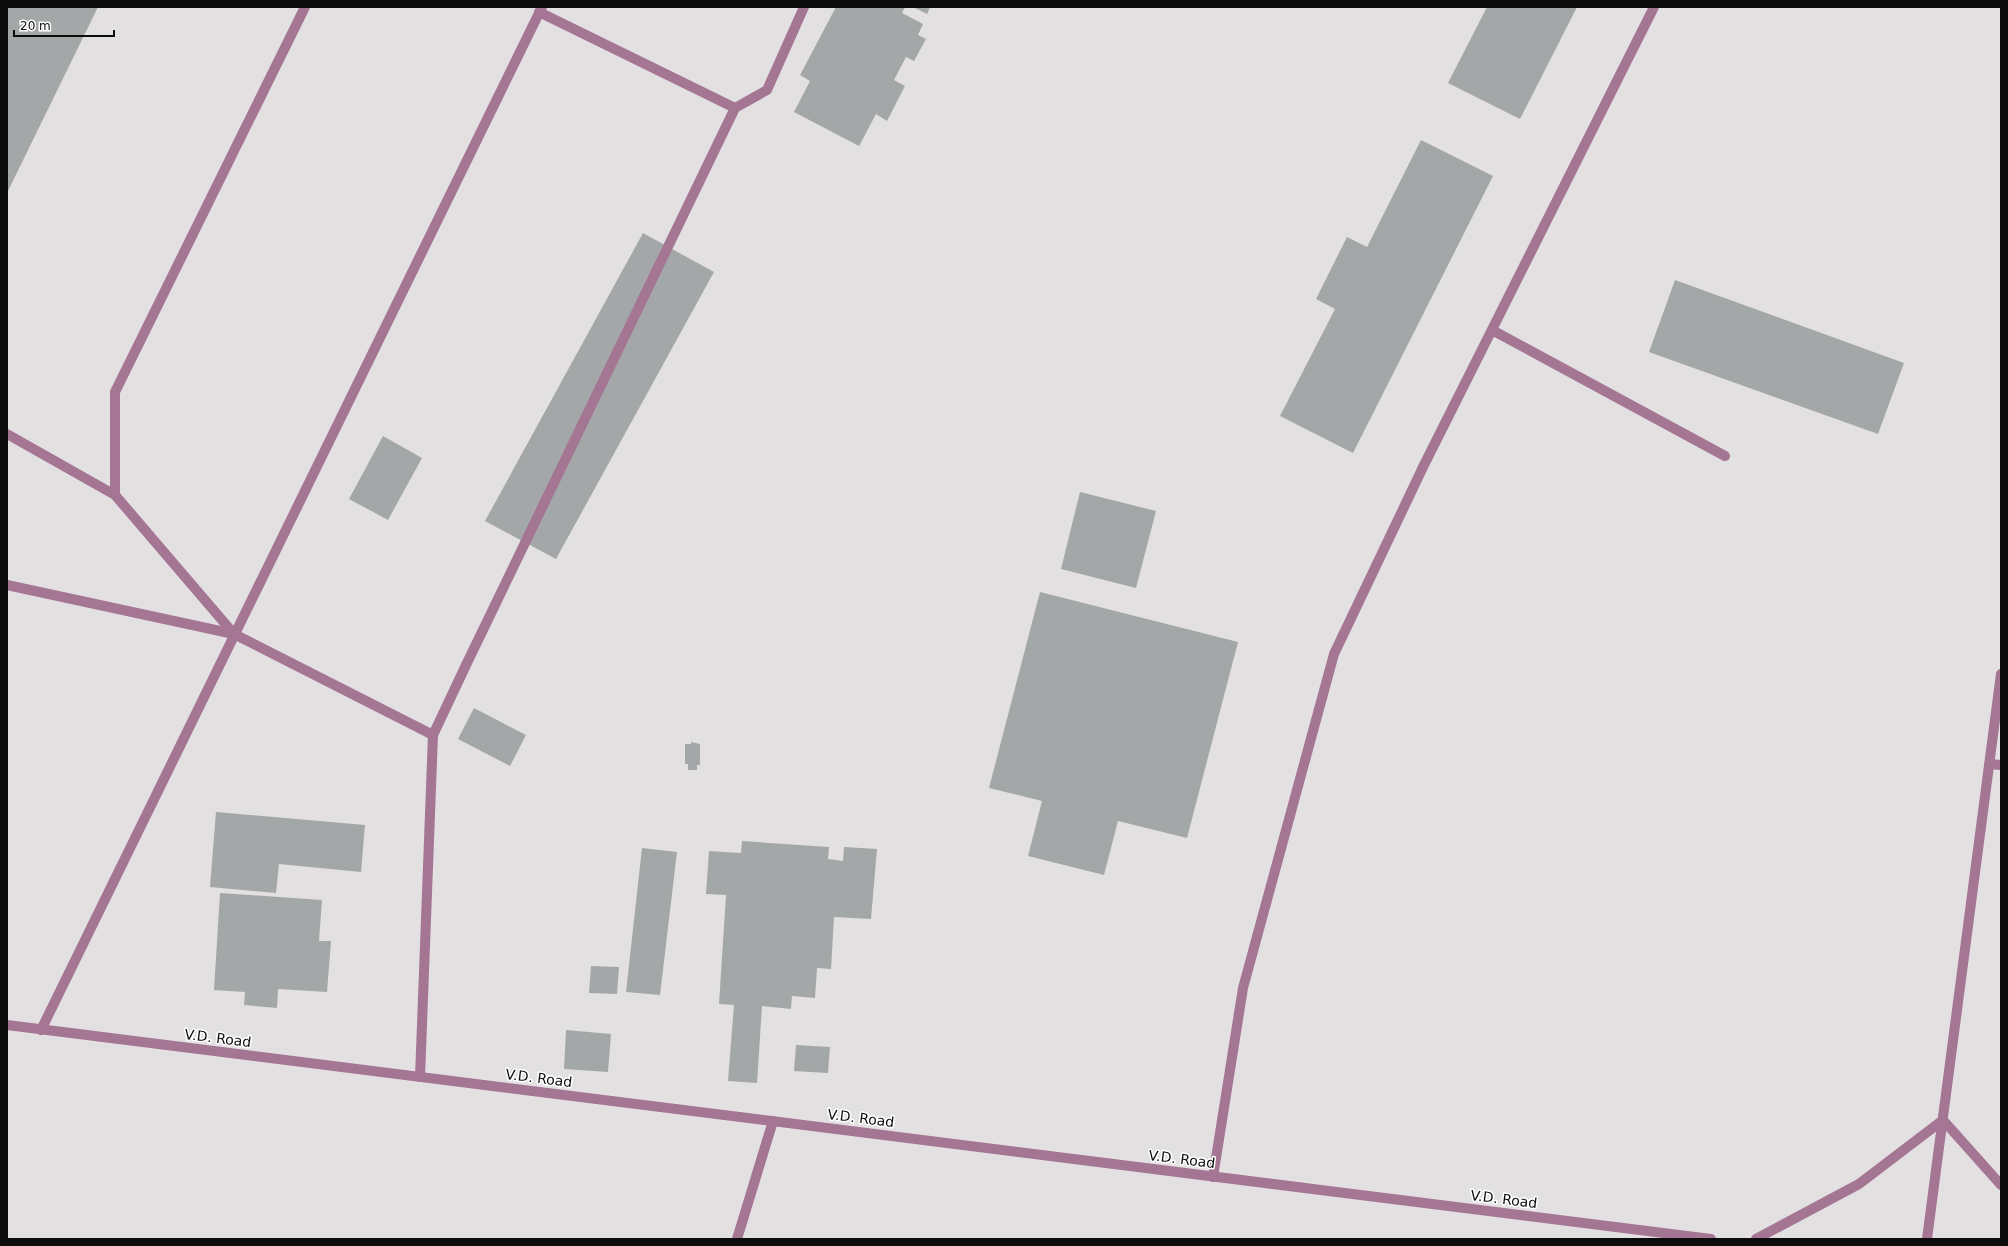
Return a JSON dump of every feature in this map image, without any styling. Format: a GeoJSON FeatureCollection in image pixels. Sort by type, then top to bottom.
{"type":"FeatureCollection","features":[{"type":"Feature","properties":{"kind":"street"},"geometry":{"type":"LineString","coordinates":[[115,495],[115,392],[305,7]]}},
{"type":"Feature","properties":{"kind":"street"},"geometry":{"type":"LineString","coordinates":[[420,1077],[434,735],[469,658],[734,108],[767,90],[804,7]]}},
{"type":"Feature","properties":{"kind":"street"},"geometry":{"type":"LineString","coordinates":[[1213,1177],[1243,988],[1334,654],[1424,465],[1654,7]]}},
{"type":"Feature","properties":{"kind":"street"},"geometry":{"type":"LineString","coordinates":[[41,1030],[540,9],[734,108]]}},
{"type":"Feature","properties":{"kind":"street"},"geometry":{"type":"LineString","coordinates":[[1492,330],[1725,456]]}},
{"type":"Feature","properties":{"kind":"street"},"geometry":{"type":"LineString","coordinates":[[7,434],[115,495],[234,634]]}},
{"type":"Feature","properties":{"kind":"street"},"geometry":{"type":"LineString","coordinates":[[7,585],[234,634],[434,735]]}},
{"type":"Feature","properties":{"kind":"street"},"geometry":{"type":"LineString","coordinates":[[1927,1239],[2001,674]]}},
{"type":"Feature","properties":{"kind":"street"},"geometry":{"type":"LineString","coordinates":[[1989,764],[2001,765]]}},
{"type":"Feature","properties":{"kind":"street","name":"V.D. Road"},"geometry":{"type":"LineString","coordinates":[[7,1025],[1711,1239]]}},
{"type":"Feature","properties":{"kind":"street"},"geometry":{"type":"LineString","coordinates":[[1943,1120],[2001,1185]]}},
{"type":"Feature","properties":{"kind":"street"},"geometry":{"type":"LineString","coordinates":[[1756,1239],[1859,1184],[1943,1120]]}},
{"type":"Feature","properties":{"kind":"street"},"geometry":{"type":"LineString","coordinates":[[737,1239],[773,1121]]}},
{"type":"Feature","properties":{"kind":"building"},"geometry":{"type":"Polygon","coordinates":[[[7,7],[98,7],[7,193],[7,7]]]}},
{"type":"Feature","properties":{"kind":"building"},"geometry":{"type":"Polygon","coordinates":[[[836,7],[905,7],[902,13],[923,24],[918,35],[926,39],[914,61],[906,57],[894,80],[905,86],[887,121],[876,114],[859,146],[794,112],[810,81],[800,75],[836,7]]]}},
{"type":"Feature","properties":{"kind":"building"},"geometry":{"type":"Polygon","coordinates":[[[913,7],[930,7],[927,14],[913,7]]]}},
{"type":"Feature","properties":{"kind":"building"},"geometry":{"type":"Polygon","coordinates":[[[1487,7],[1577,7],[1520,119],[1448,83],[1487,7]]]}},
{"type":"Feature","properties":{"kind":"building"},"geometry":{"type":"Polygon","coordinates":[[[1421,140],[1493,176],[1353,453],[1280,416],[1335,309],[1316,299],[1347,237],[1367,247],[1421,140]]]}},
{"type":"Feature","properties":{"kind":"building"},"geometry":{"type":"Polygon","coordinates":[[[643,233],[714,272],[556,559],[485,521],[643,233]]]}},
{"type":"Feature","properties":{"kind":"building"},"geometry":{"type":"Polygon","coordinates":[[[1675,280],[1904,363],[1878,434],[1649,352],[1675,280]]]}},
{"type":"Feature","properties":{"kind":"building"},"geometry":{"type":"Polygon","coordinates":[[[383,436],[422,458],[388,520],[349,499],[383,436]]]}},
{"type":"Feature","properties":{"kind":"building"},"geometry":{"type":"Polygon","coordinates":[[[1080,492],[1156,511],[1136,588],[1061,569],[1080,492]]]}},
{"type":"Feature","properties":{"kind":"building"},"geometry":{"type":"Polygon","coordinates":[[[1040,592],[1238,642],[1187,838],[1118,821],[1104,875],[1028,856],[1042,801],[989,788],[1040,592]]]}},
{"type":"Feature","properties":{"kind":"building"},"geometry":{"type":"Polygon","coordinates":[[[474,708],[526,735],[510,766],[458,739],[474,708]]]}},
{"type":"Feature","properties":{"kind":"building"},"geometry":{"type":"Polygon","coordinates":[[[691,742],[700,744],[700,765],[697,765],[697,770],[688,770],[688,764],[685,764],[685,744],[691,744],[691,742]]]}},
{"type":"Feature","properties":{"kind":"building"},"geometry":{"type":"Polygon","coordinates":[[[216,812],[365,825],[361,872],[279,864],[276,893],[210,887],[216,812]]]}},
{"type":"Feature","properties":{"kind":"building"},"geometry":{"type":"Polygon","coordinates":[[[742,841],[829,847],[828,859],[843,861],[844,847],[877,849],[871,919],[834,917],[831,969],[817,968],[815,998],[792,996],[791,1009],[762,1006],[757,1083],[728,1081],[734,1005],[719,1004],[726,895],[706,894],[709,851],[741,853],[742,841]]]}},
{"type":"Feature","properties":{"kind":"building"},"geometry":{"type":"Polygon","coordinates":[[[642,848],[677,852],[660,995],[626,992],[642,848]]]}},
{"type":"Feature","properties":{"kind":"building"},"geometry":{"type":"Polygon","coordinates":[[[220,893],[322,900],[319,941],[331,941],[327,992],[278,989],[277,1008],[244,1005],[245,992],[214,990],[220,893]]]}},
{"type":"Feature","properties":{"kind":"building"},"geometry":{"type":"Polygon","coordinates":[[[591,966],[619,967],[617,994],[589,993],[591,966]]]}},
{"type":"Feature","properties":{"kind":"building"},"geometry":{"type":"Polygon","coordinates":[[[566,1030],[611,1034],[608,1072],[564,1069],[566,1030]]]}},
{"type":"Feature","properties":{"kind":"building"},"geometry":{"type":"Polygon","coordinates":[[[796,1045],[830,1047],[828,1073],[794,1071],[796,1045]]]}}]}
